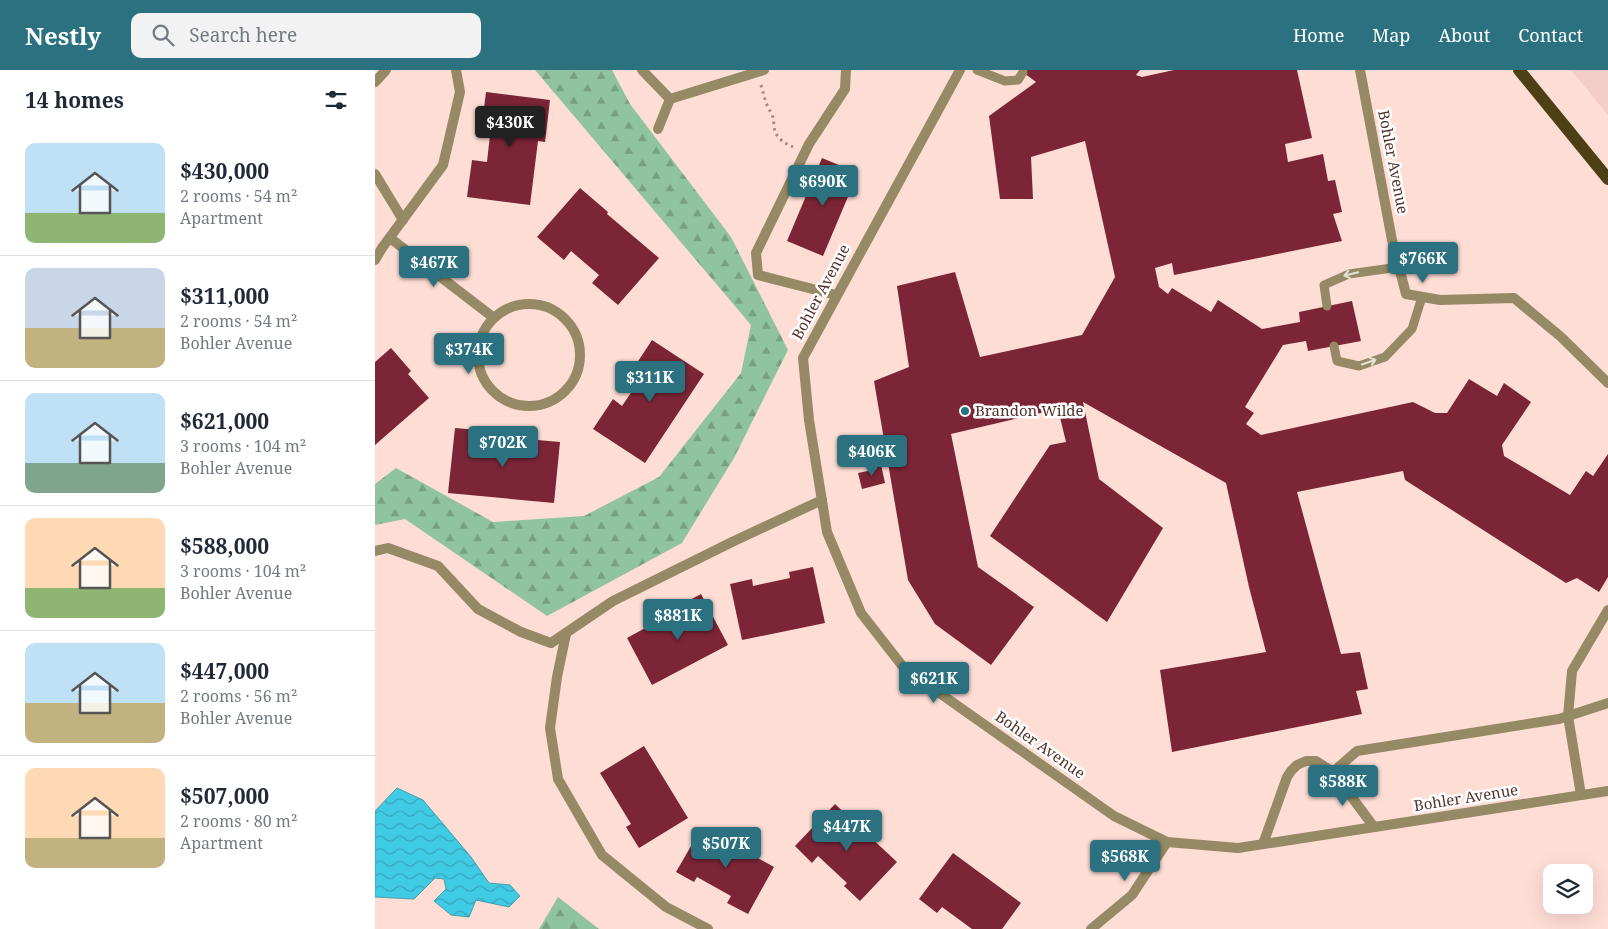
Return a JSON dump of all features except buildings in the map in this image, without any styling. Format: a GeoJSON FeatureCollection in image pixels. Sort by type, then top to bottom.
{"type":"FeatureCollection","features":[{"type":"Feature","properties":{"kind":"main road"},"geometry":{"type":"LineString","coordinates":[[1519,70],[1608,179]]}},
{"type":"Feature","properties":{"kind":"street"},"geometry":{"type":"LineString","coordinates":[[375,82],[386,70]]}},
{"type":"Feature","properties":{"kind":"street"},"geometry":{"type":"LineString","coordinates":[[375,260],[443,165],[460,92],[456,70]]}},
{"type":"Feature","properties":{"kind":"street"},"geometry":{"type":"LineString","coordinates":[[642,70],[670,99]]}},
{"type":"Feature","properties":{"kind":"street"},"geometry":{"type":"LineString","coordinates":[[836,295],[758,274],[755,253],[804,153],[845,89],[846,70]]}},
{"type":"Feature","properties":{"kind":"street","name":"Bohler Avenue"},"geometry":{"type":"LineString","coordinates":[[960,70],[803,358],[809,420],[827,532],[861,613],[904,668],[1114,816],[1167,842],[1238,848],[1608,791]]}},
{"type":"Feature","properties":{"kind":"street","name":"Bohler Avenue"},"geometry":{"type":"LineString","coordinates":[[1360,70],[1392,240],[1406,294],[1440,300],[1514,298],[1559,336],[1608,382]]}},
{"type":"Feature","properties":{"kind":"street"},"geometry":{"type":"LineString","coordinates":[[670,99],[761,71]]}},
{"type":"Feature","properties":{"kind":"street"},"geometry":{"type":"LineString","coordinates":[[658,129],[670,99]]}},
{"type":"Feature","properties":{"kind":"street"},"geometry":{"type":"LineString","coordinates":[[375,174],[403,220]]}},
{"type":"Feature","properties":{"kind":"street"},"geometry":{"type":"LineString","coordinates":[[389,238],[494,318]]}},
{"type":"Feature","properties":{"kind":"street"},"geometry":{"type":"LineString","coordinates":[[525,304],[542,306],[557,312],[570,324],[578,339],[581,356],[578,373],[569,388],[557,399],[541,405],[524,406],[508,402],[494,393],[484,380],[478,364],[478,347],[484,331],[494,318],[508,308],[525,304]]}},
{"type":"Feature","properties":{"kind":"street"},"geometry":{"type":"LineString","coordinates":[[375,551],[388,548],[438,566],[478,609],[521,632],[551,642],[566,634],[613,601],[822,500]]}},
{"type":"Feature","properties":{"kind":"street"},"geometry":{"type":"LineString","coordinates":[[1581,795],[1568,716],[1573,671],[1608,610]]}},
{"type":"Feature","properties":{"kind":"street"},"geometry":{"type":"LineString","coordinates":[[566,634],[557,677],[550,728],[558,779],[602,856],[666,907],[708,929]]}},
{"type":"Feature","properties":{"kind":"street"},"geometry":{"type":"LineString","coordinates":[[1333,772],[1357,751],[1559,719],[1608,703]]}},
{"type":"Feature","properties":{"kind":"street"},"geometry":{"type":"LineString","coordinates":[[1263,844],[1291,771],[1305,761],[1316,761],[1333,772],[1373,827]]}},
{"type":"Feature","properties":{"kind":"street"},"geometry":{"type":"LineString","coordinates":[[1091,929],[1132,895],[1167,842]]}},
{"type":"Feature","properties":{"kind":"lane"},"geometry":{"type":"LineString","coordinates":[[977,70],[1005,82],[1018,80],[1023,72]]}},
{"type":"Feature","properties":{"kind":"lane"},"geometry":{"type":"LineString","coordinates":[[1327,306],[1324,285],[1349,274],[1399,267]]}},
{"type":"Feature","properties":{"kind":"lane"},"geometry":{"type":"LineString","coordinates":[[1334,346],[1337,361],[1359,366],[1385,357],[1412,329],[1422,297]]}},
{"type":"Feature","properties":{"kind":"path"},"geometry":{"type":"LineString","coordinates":[[761,71],[766,103],[773,117],[775,133],[783,142],[804,153]]}},
{"type":"Feature","properties":{"kind":"shaded area"},"geometry":{"type":"Polygon","coordinates":[[[1571,70],[1608,70],[1608,115],[1571,70]]]}},
{"type":"Feature","properties":{"kind":"green space"},"geometry":{"type":"Polygon","coordinates":[[[535,70],[612,70],[630,104],[731,237],[788,350],[734,458],[682,543],[547,616],[405,519],[375,525],[375,484],[396,468],[493,522],[584,516],[659,477],[741,373],[751,325],[535,70]]]}},
{"type":"Feature","properties":{"kind":"green space"},"geometry":{"type":"Polygon","coordinates":[[[558,897],[599,929],[539,929],[558,897]]]}},
{"type":"Feature","properties":{"kind":"water"},"geometry":{"type":"Polygon","coordinates":[[[397,788],[423,800],[471,857],[489,883],[510,885],[520,896],[509,907],[476,900],[469,917],[451,915],[434,901],[446,889],[444,879],[435,878],[414,899],[375,897],[375,811],[397,788]]]}},
{"type":"Feature","properties":{"kind":"place","name":"Brandon Wilde"},"geometry":{"type":"Point","coordinates":[965,411]}}]}
